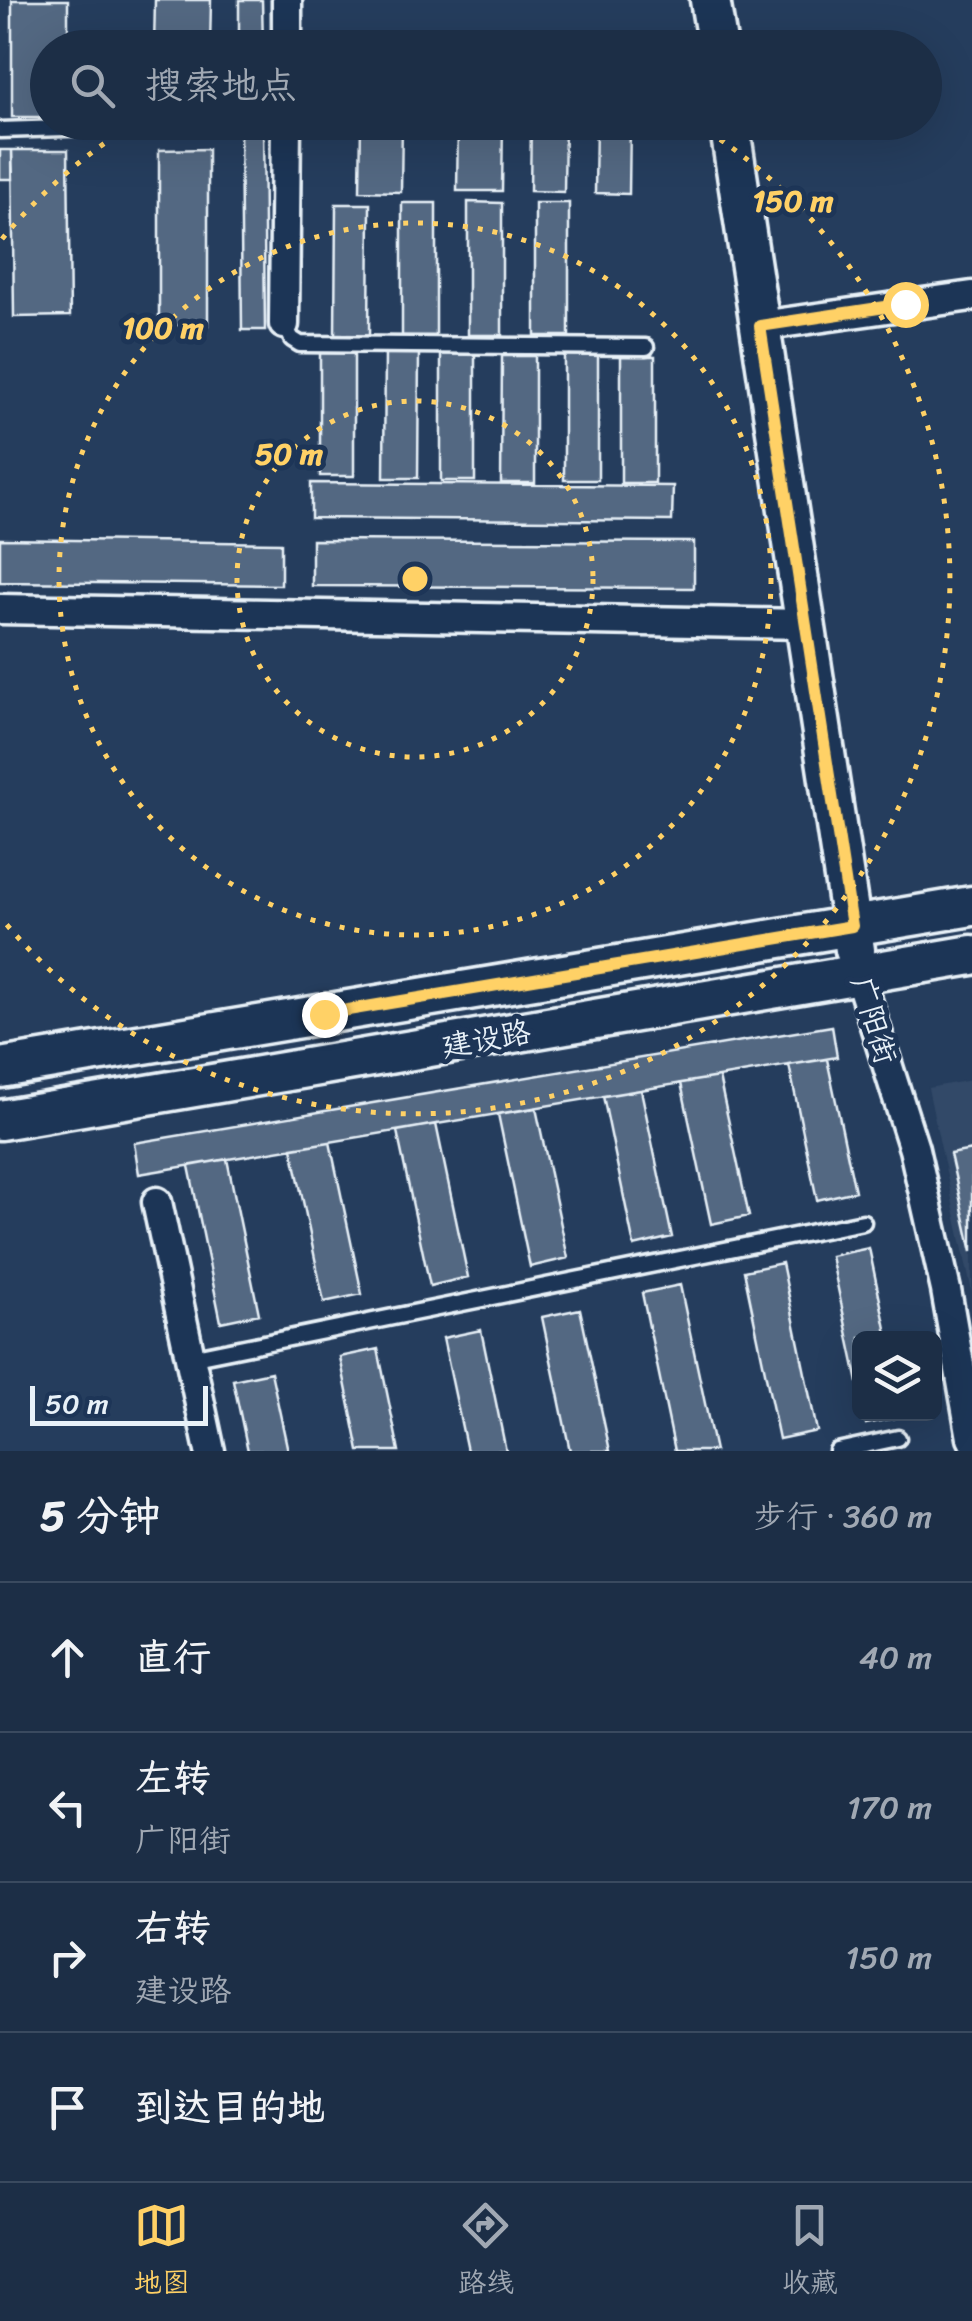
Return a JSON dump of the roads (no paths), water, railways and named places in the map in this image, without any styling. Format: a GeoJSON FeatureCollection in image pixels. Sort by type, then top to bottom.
{"type":"FeatureCollection","features":[{"type":"Feature","properties":{"kind":"street"},"geometry":{"type":"LineString","coordinates":[[287,0],[287,30]]}},
{"type":"Feature","properties":{"kind":"street"},"geometry":{"type":"LineString","coordinates":[[710,0],[715,30]]}},
{"type":"Feature","properties":{"kind":"street"},"geometry":{"type":"LineString","coordinates":[[284,324],[286,140]]}},
{"type":"Feature","properties":{"kind":"street","name":"广阳街"},"geometry":{"type":"LineString","coordinates":[[732,140],[859,975],[914,1149],[946,1290],[972,1438]]}},
{"type":"Feature","properties":{"kind":"street"},"geometry":{"type":"LineString","coordinates":[[760,326],[972,296]]}},
{"type":"Feature","properties":{"kind":"street"},"geometry":{"type":"LineString","coordinates":[[0,610],[806,624]]}},
{"type":"Feature","properties":{"kind":"street","name":"建设路"},"geometry":{"type":"LineString","coordinates":[[0,1068],[972,906]]}},
{"type":"Feature","properties":{"kind":"street","name":"建设路"},"geometry":{"type":"LineString","coordinates":[[0,1120],[972,956]]}},
{"type":"Feature","properties":{"kind":"street"},"geometry":{"type":"LineString","coordinates":[[157,1202],[210,1451]]}},
{"type":"Feature","properties":{"kind":"lane"},"geometry":{"type":"LineString","coordinates":[[0,130],[30,129]]}},
{"type":"Feature","properties":{"kind":"lane"},"geometry":{"type":"LineString","coordinates":[[284,324],[292,339],[300,344],[646,348]]}},
{"type":"Feature","properties":{"kind":"lane"},"geometry":{"type":"LineString","coordinates":[[190,1358],[863,1222]]}},
{"type":"Feature","properties":{"kind":"lane"},"geometry":{"type":"LineString","coordinates":[[838,1451],[898,1438]]}}]}
